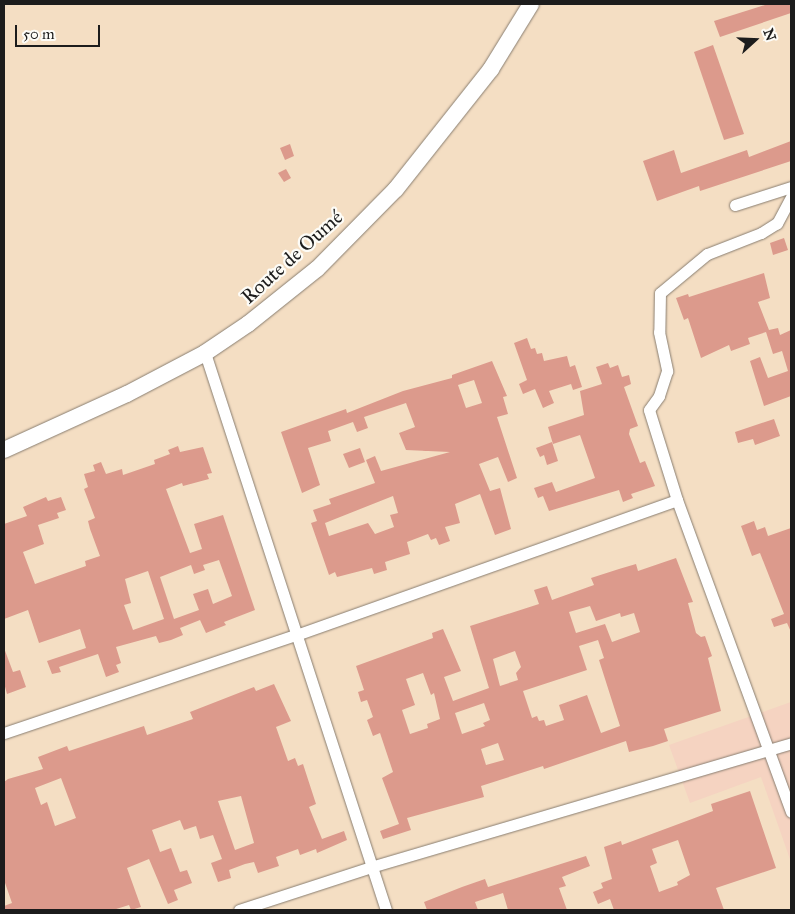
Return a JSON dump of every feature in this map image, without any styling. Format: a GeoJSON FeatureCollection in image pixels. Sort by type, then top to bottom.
{"type":"FeatureCollection","features":[{"type":"Feature","properties":{"kind":"main road","name":"Route de Oumé"},"geometry":{"type":"LineString","coordinates":[[4,450],[127,394],[205,353],[248,324],[317,269],[396,189],[491,69],[531,4]]}},
{"type":"Feature","properties":{"kind":"street"},"geometry":{"type":"LineString","coordinates":[[735,205],[791,187]]}},
{"type":"Feature","properties":{"kind":"street"},"geometry":{"type":"LineString","coordinates":[[791,197],[777,223],[761,233],[707,254],[660,293],[659,332],[667,371],[659,396],[649,410],[677,500],[791,812]]}},
{"type":"Feature","properties":{"kind":"street"},"geometry":{"type":"LineString","coordinates":[[205,353],[386,910]]}},
{"type":"Feature","properties":{"kind":"street"},"geometry":{"type":"LineString","coordinates":[[4,733],[296,635],[677,500]]}},
{"type":"Feature","properties":{"kind":"street"},"geometry":{"type":"LineString","coordinates":[[239,910],[371,867],[791,743]]}},
{"type":"Feature","properties":{"kind":"shaded area"},"geometry":{"type":"Polygon","coordinates":[[[791,702],[791,862],[761,777],[690,803],[669,745],[791,702]]]}},
{"type":"Feature","properties":{"kind":"building"},"geometry":{"type":"Polygon","coordinates":[[[768,4],[791,4],[791,13],[720,37],[714,21],[768,4]]]}},
{"type":"Feature","properties":{"kind":"building"},"geometry":{"type":"Polygon","coordinates":[[[713,45],[744,134],[724,140],[694,52],[713,45]]]}},
{"type":"Feature","properties":{"kind":"building"},"geometry":{"type":"Polygon","coordinates":[[[791,141],[791,161],[700,191],[699,186],[657,201],[643,161],[674,150],[681,173],[747,150],[749,157],[791,141]]]}},
{"type":"Feature","properties":{"kind":"building"},"geometry":{"type":"Polygon","coordinates":[[[290,144],[294,156],[285,160],[280,148],[290,144]]]}},
{"type":"Feature","properties":{"kind":"building"},"geometry":{"type":"Polygon","coordinates":[[[286,169],[291,178],[284,182],[278,173],[286,169]]]}},
{"type":"Feature","properties":{"kind":"building"},"geometry":{"type":"Polygon","coordinates":[[[784,238],[788,250],[773,255],[770,243],[784,238]]]}},
{"type":"Feature","properties":{"kind":"building"},"geometry":{"type":"Polygon","coordinates":[[[764,273],[770,298],[758,302],[769,330],[778,328],[780,335],[791,330],[791,396],[764,406],[750,361],[760,357],[768,378],[788,371],[782,351],[773,354],[766,332],[748,338],[750,344],[731,351],[729,345],[701,358],[688,318],[684,320],[676,298],[688,294],[689,297],[764,273]]]}},
{"type":"Feature","properties":{"kind":"building"},"geometry":{"type":"Polygon","coordinates":[[[527,338],[531,349],[535,348],[537,354],[542,353],[544,361],[567,356],[570,367],[575,365],[582,387],[573,390],[571,384],[549,391],[554,403],[543,408],[535,389],[523,394],[519,384],[527,380],[514,343],[527,338]]]}},
{"type":"Feature","properties":{"kind":"building"},"geometry":{"type":"Polygon","coordinates":[[[492,361],[507,396],[503,397],[508,414],[497,417],[517,478],[508,482],[498,457],[479,464],[490,491],[500,488],[511,529],[495,535],[480,494],[455,504],[460,523],[445,527],[450,541],[439,545],[436,538],[431,540],[428,534],[407,542],[410,554],[385,562],[387,570],[374,574],[372,568],[337,577],[335,572],[329,575],[311,523],[317,521],[313,510],[331,504],[329,499],[375,483],[366,460],[375,456],[381,471],[450,452],[406,450],[399,433],[415,427],[406,403],[364,417],[368,428],[357,432],[353,422],[328,431],[331,441],[308,448],[320,485],[302,493],[281,432],[346,409],[347,413],[403,391],[452,378],[452,375],[492,361]],[[474,380],[458,385],[466,408],[482,403],[474,380]],[[393,496],[325,523],[329,536],[368,523],[375,534],[394,527],[390,515],[398,513],[393,496]]]}},
{"type":"Feature","properties":{"kind":"building"},"geometry":{"type":"Polygon","coordinates":[[[608,363],[610,368],[618,365],[622,377],[629,375],[631,384],[624,387],[638,426],[630,429],[629,434],[640,463],[645,461],[655,486],[631,494],[633,498],[623,502],[619,490],[549,511],[543,496],[538,498],[534,488],[552,482],[556,492],[595,478],[580,435],[553,444],[548,427],[584,415],[580,391],[602,384],[596,367],[608,363]]]}},
{"type":"Feature","properties":{"kind":"building"},"geometry":{"type":"Polygon","coordinates":[[[774,419],[780,436],[755,445],[753,439],[738,443],[735,432],[774,419]]]}},
{"type":"Feature","properties":{"kind":"building"},"geometry":{"type":"Polygon","coordinates":[[[552,442],[558,461],[547,465],[544,455],[540,457],[536,448],[552,442]]]}},
{"type":"Feature","properties":{"kind":"building"},"geometry":{"type":"Polygon","coordinates":[[[178,446],[180,452],[203,447],[212,473],[207,474],[209,479],[183,486],[182,483],[166,489],[190,553],[202,549],[194,524],[223,515],[255,610],[224,622],[226,625],[206,633],[200,620],[180,628],[183,635],[171,640],[159,643],[156,636],[116,647],[121,663],[116,665],[119,672],[106,677],[98,654],[59,667],[61,672],[52,674],[47,661],[86,648],[80,629],[39,643],[28,610],[4,619],[4,524],[27,516],[23,507],[46,497],[48,501],[61,497],[66,510],[57,513],[59,518],[38,525],[44,544],[23,552],[35,584],[86,566],[85,561],[100,556],[88,521],[95,518],[84,489],[88,487],[84,474],[95,471],[93,465],[101,462],[106,474],[122,469],[123,475],[155,464],[154,460],[170,454],[168,450],[178,446]],[[219,560],[203,565],[205,570],[194,574],[191,565],[160,577],[174,619],[199,610],[193,594],[208,589],[213,604],[232,596],[219,560]],[[148,571],[125,579],[131,603],[124,605],[133,630],[164,619],[148,571]]]}},
{"type":"Feature","properties":{"kind":"building"},"geometry":{"type":"Polygon","coordinates":[[[360,448],[365,462],[349,468],[343,454],[360,448]]]}},
{"type":"Feature","properties":{"kind":"building"},"geometry":{"type":"Polygon","coordinates":[[[754,521],[757,530],[765,527],[768,536],[791,528],[791,632],[787,623],[774,627],[771,619],[784,614],[760,553],[752,556],[741,526],[754,521]]]}},
{"type":"Feature","properties":{"kind":"building"},"geometry":{"type":"Polygon","coordinates":[[[676,558],[693,602],[688,603],[696,633],[701,637],[705,636],[712,656],[708,658],[721,711],[664,729],[668,741],[653,746],[629,752],[626,741],[544,769],[543,766],[481,786],[484,797],[407,818],[411,830],[383,839],[380,831],[399,824],[382,778],[393,772],[380,733],[373,736],[367,720],[373,717],[367,700],[361,702],[358,692],[364,690],[356,666],[433,638],[432,633],[443,629],[461,671],[444,677],[453,701],[489,688],[470,626],[539,604],[534,590],[547,586],[552,600],[594,585],[591,578],[636,564],[638,571],[676,558]],[[590,606],[569,612],[576,633],[605,624],[612,642],[640,632],[634,613],[621,617],[620,613],[596,621],[590,606]],[[598,640],[579,646],[587,670],[523,691],[532,718],[537,716],[539,721],[544,720],[546,726],[564,720],[559,705],[587,695],[601,733],[620,726],[599,660],[604,658],[598,640]],[[515,651],[493,659],[500,686],[518,680],[516,673],[521,667],[515,651]],[[423,673],[406,679],[415,705],[402,710],[410,734],[428,728],[427,724],[440,719],[434,693],[431,695],[423,673]],[[484,703],[455,713],[462,734],[485,726],[483,723],[490,720],[484,703]],[[498,743],[481,749],[486,765],[504,760],[498,743]]]}},
{"type":"Feature","properties":{"kind":"building"},"geometry":{"type":"Polygon","coordinates":[[[4,648],[13,672],[20,670],[26,687],[7,694],[4,683],[4,648]]]}},
{"type":"Feature","properties":{"kind":"building"},"geometry":{"type":"Polygon","coordinates":[[[274,684],[291,721],[276,727],[288,761],[295,758],[298,766],[303,764],[316,804],[309,807],[322,839],[344,831],[347,840],[317,853],[316,849],[300,855],[298,849],[276,857],[279,866],[258,873],[254,862],[245,864],[229,870],[231,878],[218,882],[211,863],[222,859],[213,835],[200,839],[196,826],[184,830],[180,820],[152,830],[160,852],[171,848],[180,872],[187,870],[192,883],[174,890],[178,900],[168,904],[149,859],[127,868],[141,907],[131,910],[129,905],[113,910],[4,910],[4,906],[12,903],[4,880],[4,782],[8,779],[43,769],[38,757],[67,746],[69,751],[144,726],[147,735],[193,719],[190,712],[254,687],[256,691],[274,684]],[[61,778],[35,788],[41,805],[47,802],[55,826],[76,818],[61,778]],[[241,796],[218,801],[235,850],[254,843],[241,796]]]}},
{"type":"Feature","properties":{"kind":"building"},"geometry":{"type":"Polygon","coordinates":[[[750,791],[776,868],[716,888],[724,910],[614,910],[610,899],[598,904],[593,892],[603,888],[601,883],[612,879],[604,847],[621,841],[622,845],[713,811],[711,804],[750,791]],[[678,840],[652,849],[657,863],[650,866],[659,892],[678,885],[677,882],[690,875],[678,840]]]}},
{"type":"Feature","properties":{"kind":"building"},"geometry":{"type":"Polygon","coordinates":[[[586,856],[590,866],[562,877],[566,886],[559,888],[567,910],[508,910],[503,893],[475,902],[478,910],[427,910],[424,902],[485,879],[488,887],[586,856]]]}}]}
